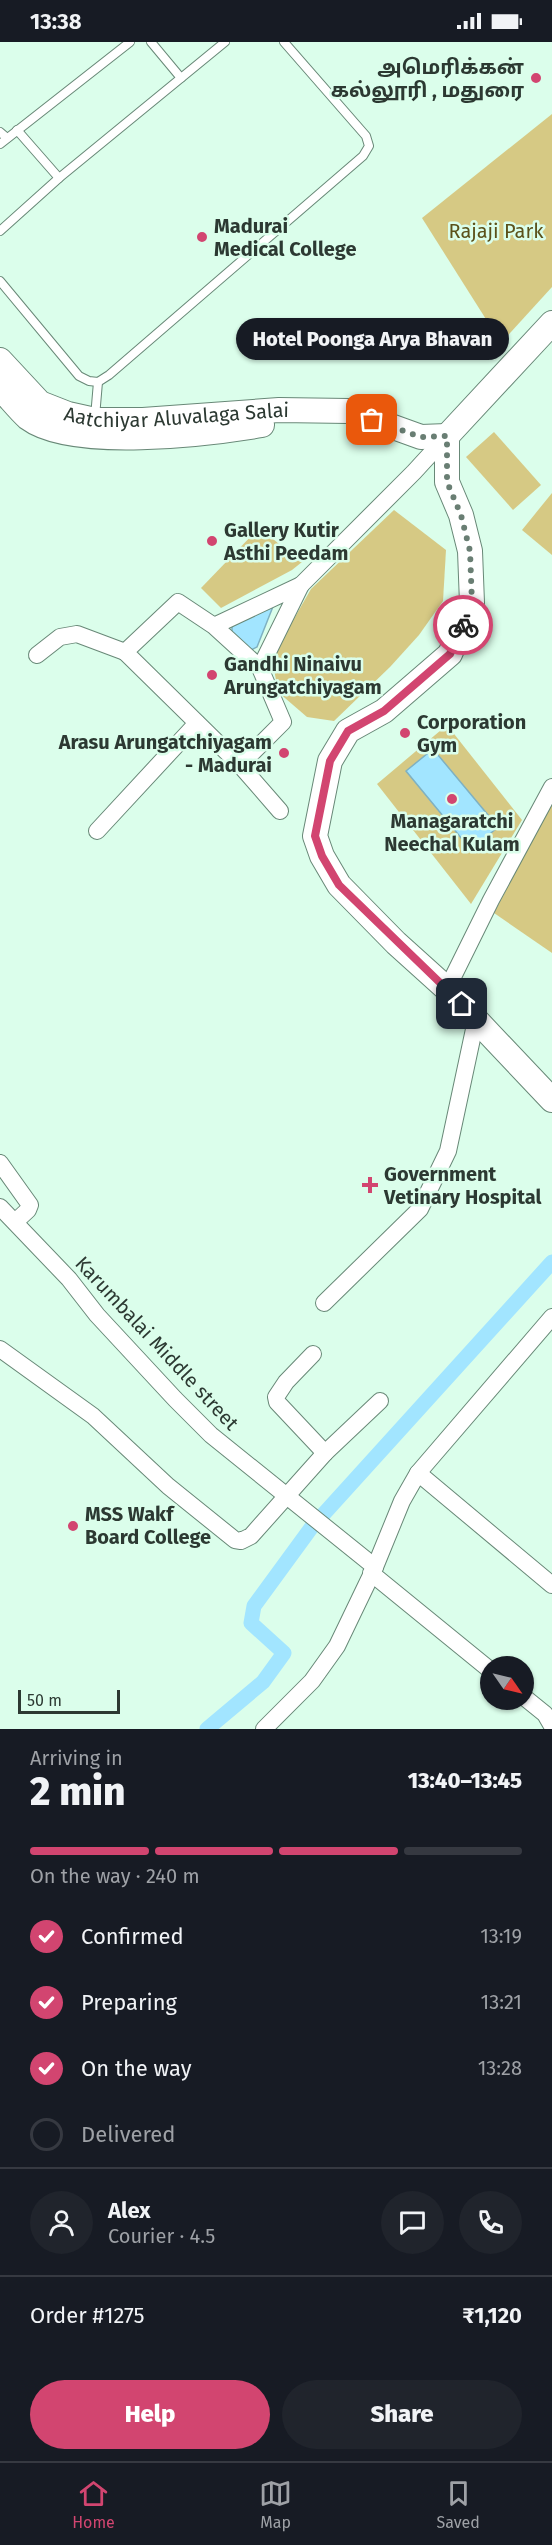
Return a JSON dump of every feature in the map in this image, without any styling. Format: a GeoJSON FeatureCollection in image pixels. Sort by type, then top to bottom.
{"type":"FeatureCollection","features":[{"type":"Feature","properties":{"kind":"street"},"geometry":{"type":"LineString","coordinates":[[260,668],[301,585],[414,472],[552,323]]}},
{"type":"Feature","properties":{"kind":"street","name":"Aatchiyar Aluvalaga Salai"},"geometry":{"type":"LineString","coordinates":[[0,360],[40,404],[68,414],[94,428]]}},
{"type":"Feature","properties":{"kind":"street","name":"Aatchiyar Aluvalaga Salai"},"geometry":{"type":"LineString","coordinates":[[0,388],[29,418],[61,432],[94,428],[222,432],[284,422],[341,423],[372,420],[421,437],[447,436]]}},
{"type":"Feature","properties":{"kind":"street"},"geometry":{"type":"LineString","coordinates":[[447,436],[447,482],[461,515],[470,551],[472,603],[450,654],[384,711],[348,731],[330,761],[315,836],[322,856],[339,885],[396,943],[447,989],[552,1100]]}},
{"type":"Feature","properties":{"kind":"street"},"geometry":{"type":"LineString","coordinates":[[214,626],[301,585]]}},
{"type":"Feature","properties":{"kind":"street"},"geometry":{"type":"LineString","coordinates":[[125,652],[178,602],[214,626],[260,668],[283,722],[240,765]]}},
{"type":"Feature","properties":{"kind":"street"},"geometry":{"type":"LineString","coordinates":[[37,655],[60,637],[77,634],[125,652],[240,765],[280,811]]}},
{"type":"Feature","properties":{"kind":"street"},"geometry":{"type":"LineString","coordinates":[[97,831],[197,723]]}},
{"type":"Feature","properties":{"kind":"street"},"geometry":{"type":"LineString","coordinates":[[447,989],[491,900],[552,787]]}},
{"type":"Feature","properties":{"kind":"street"},"geometry":{"type":"LineString","coordinates":[[324,1303],[420,1209],[448,1151],[476,1020]]}},
{"type":"Feature","properties":{"kind":"street"},"geometry":{"type":"LineString","coordinates":[[0,1163],[30,1205],[28,1210],[15,1222]]}},
{"type":"Feature","properties":{"kind":"street","name":"Karumbalai Middle street"},"geometry":{"type":"LineString","coordinates":[[0,1207],[69,1279],[97,1315],[175,1399],[245,1465],[288,1496],[480,1661]]}},
{"type":"Feature","properties":{"kind":"street"},"geometry":{"type":"LineString","coordinates":[[264,1729],[312,1681],[328,1661],[373,1570],[402,1501],[418,1473],[552,1317]]}},
{"type":"Feature","properties":{"kind":"street"},"geometry":{"type":"LineString","coordinates":[[0,1349],[93,1416],[168,1486],[236,1540],[246,1540],[325,1453],[380,1401]]}},
{"type":"Feature","properties":{"kind":"street"},"geometry":{"type":"LineString","coordinates":[[313,1354],[286,1382],[276,1397],[277,1402],[325,1453]]}},
{"type":"Feature","properties":{"kind":"street"},"geometry":{"type":"LineString","coordinates":[[418,1473],[552,1585]]}},
{"type":"Feature","properties":{"kind":"street"},"geometry":{"type":"LineString","coordinates":[[534,1705],[545,1714],[552,1726]]}},
{"type":"Feature","properties":{"kind":"lane"},"geometry":{"type":"LineString","coordinates":[[0,132],[4,141],[130,42]]}},
{"type":"Feature","properties":{"kind":"lane"},"geometry":{"type":"LineString","coordinates":[[150,42],[181,78]]}},
{"type":"Feature","properties":{"kind":"lane"},"geometry":{"type":"LineString","coordinates":[[0,231],[59,178],[225,42]]}},
{"type":"Feature","properties":{"kind":"lane"},"geometry":{"type":"LineString","coordinates":[[0,281],[79,376],[89,381],[99,382],[109,375],[363,156],[369,146],[366,136],[284,42]]}},
{"type":"Feature","properties":{"kind":"lane"},"geometry":{"type":"LineString","coordinates":[[17,130],[59,178]]}},
{"type":"Feature","properties":{"kind":"lane"},"geometry":{"type":"LineString","coordinates":[[94,428],[99,382]]}},
{"type":"Feature","properties":{"kind":"green space","name":"Rajaji Park"},"geometry":{"type":"Polygon","coordinates":[[[552,114],[552,287],[501,343],[422,218],[552,114]]]}},
{"type":"Feature","properties":{"kind":"green space"},"geometry":{"type":"Polygon","coordinates":[[[494,432],[541,485],[513,510],[466,457],[494,432]]]}},
{"type":"Feature","properties":{"kind":"green space"},"geometry":{"type":"Polygon","coordinates":[[[552,493],[552,555],[522,530],[552,493]]]}},
{"type":"Feature","properties":{"kind":"green space"},"geometry":{"type":"Polygon","coordinates":[[[394,510],[446,550],[443,601],[419,635],[390,667],[334,721],[307,717],[278,692],[272,657],[311,589],[394,510]]]}},
{"type":"Feature","properties":{"kind":"green space"},"geometry":{"type":"Polygon","coordinates":[[[259,528],[302,562],[292,570],[221,608],[201,588],[259,528]]]}},
{"type":"Feature","properties":{"kind":"green space"},"geometry":{"type":"Polygon","coordinates":[[[447,725],[522,820],[471,904],[377,784],[447,725]]]}},
{"type":"Feature","properties":{"kind":"green space"},"geometry":{"type":"Polygon","coordinates":[[[552,802],[552,953],[494,913],[552,802]]]}},
{"type":"Feature","properties":{"kind":"water"},"geometry":{"type":"Polygon","coordinates":[[[274,604],[257,647],[251,650],[232,634],[232,626],[274,604]]]}},
{"type":"Feature","properties":{"kind":"water","name":"Managaratchi Neechal Kulam"},"geometry":{"type":"Polygon","coordinates":[[[433,749],[498,827],[471,850],[406,771],[433,749]]]}},
{"type":"Feature","properties":{"kind":"waterway"},"geometry":{"type":"LineString","coordinates":[[207,1729],[263,1682],[284,1653],[251,1623],[254,1606],[311,1528],[552,1262]]}},
{"type":"Feature","properties":{"kind":"way so far"},"geometry":{"type":"LineString","coordinates":[[372,420],[421,437],[447,436],[447,482],[461,515],[470,551],[472,603],[463,625]]}},
{"type":"Feature","properties":{"kind":"place","name":"அமெரிக்கன் கல்லூரி , மதுரை"},"geometry":{"type":"Point","coordinates":[536,78]}},
{"type":"Feature","properties":{"kind":"place","name":"Madurai Medical College"},"geometry":{"type":"Point","coordinates":[202,237]}},
{"type":"Feature","properties":{"kind":"place","name":"Hotel Poonga Arya Bhavan"},"geometry":{"type":"Point","coordinates":[372,420]}},
{"type":"Feature","properties":{"kind":"place","name":"Gallery Kutir Asthi Peedam"},"geometry":{"type":"Point","coordinates":[212,541]}},
{"type":"Feature","properties":{"kind":"place","name":"Gandhi Ninaivu Arungatchiyagam"},"geometry":{"type":"Point","coordinates":[212,675]}},
{"type":"Feature","properties":{"kind":"place","name":"Corporation Gym"},"geometry":{"type":"Point","coordinates":[405,733]}},
{"type":"Feature","properties":{"kind":"place","name":"Arasu Arungatchiyagam - Madurai"},"geometry":{"type":"Point","coordinates":[284,753]}},
{"type":"Feature","properties":{"kind":"place","name":"Managaratchi Neechal Kulam"},"geometry":{"type":"Point","coordinates":[452,799]}},
{"type":"Feature","properties":{"kind":"place","name":"Government Vetinary Hospital"},"geometry":{"type":"Point","coordinates":[370,1185]}},
{"type":"Feature","properties":{"kind":"place","name":"MSS Wakf Board College"},"geometry":{"type":"Point","coordinates":[73,1526]}},
{"type":"Feature","properties":{"kind":"route"},"geometry":{"type":"LineString","coordinates":[[462,1004],[396,943],[339,885],[322,856],[315,836],[330,761],[348,731],[384,711],[450,654],[463,625]]}}]}
